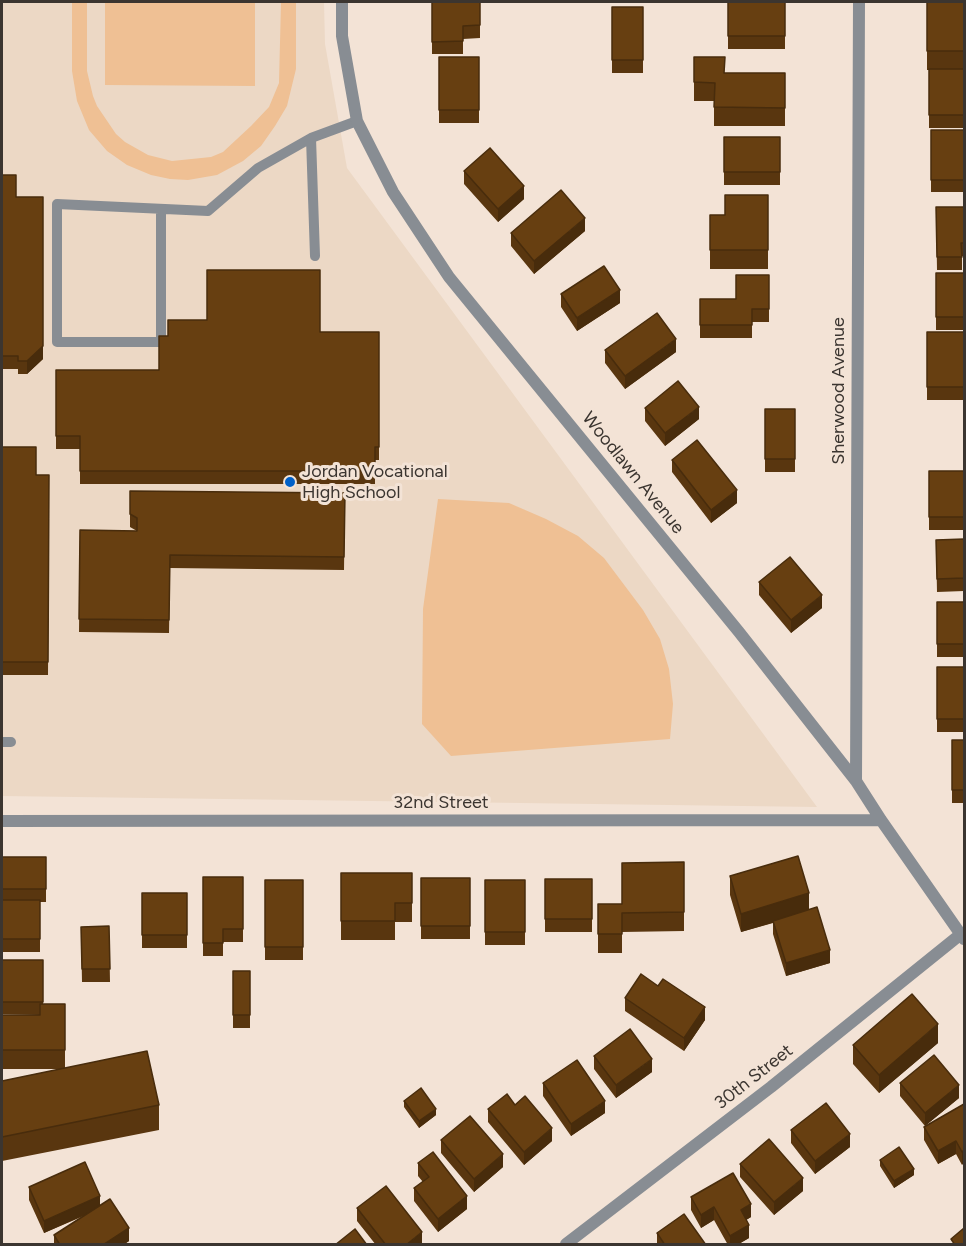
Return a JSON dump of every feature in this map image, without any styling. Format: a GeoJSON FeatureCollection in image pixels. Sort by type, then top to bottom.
{"type":"FeatureCollection","features":[{"type":"Feature","properties":{"kind":"street","name":"Woodlawn Avenue"},"geometry":{"type":"LineString","coordinates":[[342,2],[342,36],[357,121],[393,192],[449,277],[740,632],[856,781],[963,936]]}},
{"type":"Feature","properties":{"kind":"street","name":"Sherwood Avenue"},"geometry":{"type":"LineString","coordinates":[[856,781],[859,2]]}},
{"type":"Feature","properties":{"kind":"street","name":"32nd Street"},"geometry":{"type":"LineString","coordinates":[[2,820],[881,820]]}},
{"type":"Feature","properties":{"kind":"street","name":"30th Street"},"geometry":{"type":"LineString","coordinates":[[566,1245],[963,936]]}},
{"type":"Feature","properties":{"kind":"lane"},"geometry":{"type":"LineString","coordinates":[[161,209],[161,342],[57,342],[57,204],[208,211],[258,168],[311,138],[357,121]]}},
{"type":"Feature","properties":{"kind":"lane"},"geometry":{"type":"LineString","coordinates":[[311,138],[315,256]]}},
{"type":"Feature","properties":{"kind":"shaded area","name":"Jordan Vocational High School"},"geometry":{"type":"Polygon","coordinates":[[[2,2],[324,2],[325,44],[347,168],[817,807],[2,796],[2,2]]]}},
{"type":"Feature","properties":{"kind":"shaded area"},"geometry":{"type":"Polygon","coordinates":[[[72,2],[87,2],[87,71],[97,106],[116,134],[148,155],[172,161],[211,157],[223,152],[251,126],[269,107],[279,83],[281,2],[296,2],[296,69],[287,106],[261,146],[243,161],[217,175],[188,180],[170,179],[151,175],[127,165],[107,151],[89,130],[77,101],[72,71],[72,2]]]}},
{"type":"Feature","properties":{"kind":"shaded area"},"geometry":{"type":"Polygon","coordinates":[[[105,2],[255,2],[255,86],[105,85],[105,2]]]}},
{"type":"Feature","properties":{"kind":"shaded area"},"geometry":{"type":"Polygon","coordinates":[[[438,499],[509,503],[578,536],[604,558],[643,610],[660,639],[669,669],[673,704],[670,739],[451,756],[422,724],[423,609],[438,499]]]}},
{"type":"Feature","properties":{"kind":"building"},"geometry":{"type":"Polygon","coordinates":[[[432,2],[480,2],[480,25],[463,26],[463,41],[432,42],[432,2]]]}},
{"type":"Feature","properties":{"kind":"building"},"geometry":{"type":"Polygon","coordinates":[[[728,2],[785,2],[785,36],[728,36],[728,2]]]}},
{"type":"Feature","properties":{"kind":"building"},"geometry":{"type":"Polygon","coordinates":[[[927,2],[964,2],[964,51],[927,51],[927,2]]]}},
{"type":"Feature","properties":{"kind":"building"},"geometry":{"type":"Polygon","coordinates":[[[612,7],[643,7],[643,60],[612,60],[612,7]]]}},
{"type":"Feature","properties":{"kind":"building"},"geometry":{"type":"Polygon","coordinates":[[[439,57],[479,57],[479,110],[439,110],[439,57]]]}},
{"type":"Feature","properties":{"kind":"building"},"geometry":{"type":"Polygon","coordinates":[[[694,57],[725,57],[724,73],[785,73],[785,108],[714,107],[715,83],[694,82],[694,57]]]}},
{"type":"Feature","properties":{"kind":"building"},"geometry":{"type":"Polygon","coordinates":[[[929,69],[964,69],[964,115],[929,115],[929,69]]]}},
{"type":"Feature","properties":{"kind":"building"},"geometry":{"type":"Polygon","coordinates":[[[931,130],[964,130],[964,180],[931,180],[931,130]]]}},
{"type":"Feature","properties":{"kind":"building"},"geometry":{"type":"Polygon","coordinates":[[[724,137],[780,137],[780,172],[724,172],[724,137]]]}},
{"type":"Feature","properties":{"kind":"building"},"geometry":{"type":"Polygon","coordinates":[[[490,148],[524,186],[498,209],[464,171],[490,148]]]}},
{"type":"Feature","properties":{"kind":"building"},"geometry":{"type":"Polygon","coordinates":[[[2,175],[16,175],[16,197],[43,197],[43,346],[27,361],[18,361],[18,356],[2,356],[2,175]]]}},
{"type":"Feature","properties":{"kind":"building"},"geometry":{"type":"Polygon","coordinates":[[[561,190],[585,218],[534,261],[511,233],[561,190]]]}},
{"type":"Feature","properties":{"kind":"building"},"geometry":{"type":"Polygon","coordinates":[[[725,195],[768,195],[768,250],[710,250],[710,215],[725,215],[725,195]]]}},
{"type":"Feature","properties":{"kind":"building"},"geometry":{"type":"Polygon","coordinates":[[[936,207],[964,207],[962,257],[937,257],[936,207]]]}},
{"type":"Feature","properties":{"kind":"building"},"geometry":{"type":"Polygon","coordinates":[[[604,266],[620,290],[577,318],[561,294],[604,266]]]}},
{"type":"Feature","properties":{"kind":"building"},"geometry":{"type":"Polygon","coordinates":[[[207,270],[320,270],[320,332],[379,332],[379,447],[375,447],[375,471],[80,471],[80,436],[56,436],[56,370],[159,370],[159,336],[168,336],[168,320],[207,320],[207,270]]]}},
{"type":"Feature","properties":{"kind":"building"},"geometry":{"type":"Polygon","coordinates":[[[936,273],[964,273],[964,317],[936,317],[936,273]]]}},
{"type":"Feature","properties":{"kind":"building"},"geometry":{"type":"Polygon","coordinates":[[[736,275],[769,275],[769,309],[752,309],[752,325],[700,325],[700,299],[736,299],[736,275]]]}},
{"type":"Feature","properties":{"kind":"building"},"geometry":{"type":"Polygon","coordinates":[[[657,313],[676,339],[625,376],[605,350],[657,313]]]}},
{"type":"Feature","properties":{"kind":"building"},"geometry":{"type":"Polygon","coordinates":[[[927,332],[964,332],[964,387],[927,387],[927,332]]]}},
{"type":"Feature","properties":{"kind":"building"},"geometry":{"type":"Polygon","coordinates":[[[678,381],[699,407],[665,433],[645,408],[678,381]]]}},
{"type":"Feature","properties":{"kind":"building"},"geometry":{"type":"Polygon","coordinates":[[[765,409],[795,409],[795,459],[765,459],[765,409]]]}},
{"type":"Feature","properties":{"kind":"building"},"geometry":{"type":"Polygon","coordinates":[[[697,440],[737,490],[711,510],[672,460],[697,440]]]}},
{"type":"Feature","properties":{"kind":"building"},"geometry":{"type":"Polygon","coordinates":[[[2,447],[36,447],[36,475],[49,475],[48,662],[2,662],[2,447]]]}},
{"type":"Feature","properties":{"kind":"building"},"geometry":{"type":"Polygon","coordinates":[[[929,471],[964,471],[964,517],[929,517],[929,471]]]}},
{"type":"Feature","properties":{"kind":"building"},"geometry":{"type":"Polygon","coordinates":[[[130,491],[345,493],[344,557],[170,555],[169,620],[79,619],[80,530],[137,531],[137,518],[130,514],[130,491]]]}},
{"type":"Feature","properties":{"kind":"building"},"geometry":{"type":"Polygon","coordinates":[[[964,539],[964,578],[937,579],[936,540],[964,539]]]}},
{"type":"Feature","properties":{"kind":"building"},"geometry":{"type":"Polygon","coordinates":[[[790,557],[822,595],[791,620],[759,582],[790,557]]]}},
{"type":"Feature","properties":{"kind":"building"},"geometry":{"type":"Polygon","coordinates":[[[937,602],[964,602],[964,644],[937,644],[937,602]]]}},
{"type":"Feature","properties":{"kind":"building"},"geometry":{"type":"Polygon","coordinates":[[[937,667],[964,667],[964,719],[937,719],[937,667]]]}},
{"type":"Feature","properties":{"kind":"building"},"geometry":{"type":"Polygon","coordinates":[[[952,740],[964,740],[964,790],[952,790],[952,740]]]}},
{"type":"Feature","properties":{"kind":"building"},"geometry":{"type":"Polygon","coordinates":[[[798,856],[809,893],[741,914],[730,876],[798,856]]]}},
{"type":"Feature","properties":{"kind":"building"},"geometry":{"type":"Polygon","coordinates":[[[2,857],[46,857],[46,889],[2,889],[2,857]]]}},
{"type":"Feature","properties":{"kind":"building"},"geometry":{"type":"Polygon","coordinates":[[[684,862],[684,912],[622,913],[622,934],[598,934],[598,904],[622,904],[622,863],[684,862]]]}},
{"type":"Feature","properties":{"kind":"building"},"geometry":{"type":"Polygon","coordinates":[[[341,873],[412,873],[412,903],[395,903],[395,921],[341,921],[341,873]]]}},
{"type":"Feature","properties":{"kind":"building"},"geometry":{"type":"Polygon","coordinates":[[[203,877],[243,877],[243,929],[223,929],[223,943],[203,943],[203,877]]]}},
{"type":"Feature","properties":{"kind":"building"},"geometry":{"type":"Polygon","coordinates":[[[421,878],[470,878],[470,926],[421,926],[421,878]]]}},
{"type":"Feature","properties":{"kind":"building"},"geometry":{"type":"Polygon","coordinates":[[[545,879],[592,879],[592,919],[545,919],[545,879]]]}},
{"type":"Feature","properties":{"kind":"building"},"geometry":{"type":"Polygon","coordinates":[[[265,880],[303,880],[303,947],[265,947],[265,880]]]}},
{"type":"Feature","properties":{"kind":"building"},"geometry":{"type":"Polygon","coordinates":[[[485,880],[525,880],[525,932],[485,932],[485,880]]]}},
{"type":"Feature","properties":{"kind":"building"},"geometry":{"type":"Polygon","coordinates":[[[142,893],[187,893],[187,935],[142,935],[142,893]]]}},
{"type":"Feature","properties":{"kind":"building"},"geometry":{"type":"Polygon","coordinates":[[[2,900],[40,900],[40,939],[2,939],[2,900]]]}},
{"type":"Feature","properties":{"kind":"building"},"geometry":{"type":"Polygon","coordinates":[[[817,907],[830,950],[786,963],[773,921],[817,907]]]}},
{"type":"Feature","properties":{"kind":"building"},"geometry":{"type":"Polygon","coordinates":[[[109,926],[110,969],[82,969],[81,927],[109,926]]]}},
{"type":"Feature","properties":{"kind":"building"},"geometry":{"type":"Polygon","coordinates":[[[2,960],[43,960],[43,1002],[2,1002],[2,960]]]}},
{"type":"Feature","properties":{"kind":"building"},"geometry":{"type":"Polygon","coordinates":[[[233,971],[250,971],[250,1015],[233,1015],[233,971]]]}},
{"type":"Feature","properties":{"kind":"building"},"geometry":{"type":"Polygon","coordinates":[[[641,974],[658,986],[663,979],[705,1007],[684,1038],[625,998],[641,974]]]}},
{"type":"Feature","properties":{"kind":"building"},"geometry":{"type":"Polygon","coordinates":[[[912,994],[938,1024],[879,1075],[853,1045],[912,994]]]}},
{"type":"Feature","properties":{"kind":"building"},"geometry":{"type":"Polygon","coordinates":[[[40,1004],[65,1004],[65,1050],[2,1050],[2,1015],[40,1015],[40,1004]]]}},
{"type":"Feature","properties":{"kind":"building"},"geometry":{"type":"Polygon","coordinates":[[[630,1029],[652,1059],[616,1085],[594,1056],[630,1029]]]}},
{"type":"Feature","properties":{"kind":"building"},"geometry":{"type":"Polygon","coordinates":[[[147,1051],[159,1105],[2,1137],[2,1081],[147,1051]]]}},
{"type":"Feature","properties":{"kind":"building"},"geometry":{"type":"Polygon","coordinates":[[[934,1055],[959,1085],[925,1113],[900,1083],[934,1055]]]}},
{"type":"Feature","properties":{"kind":"building"},"geometry":{"type":"Polygon","coordinates":[[[577,1060],[605,1101],[571,1124],[543,1083],[577,1060]]]}},
{"type":"Feature","properties":{"kind":"building"},"geometry":{"type":"Polygon","coordinates":[[[421,1088],[436,1109],[419,1121],[404,1101],[421,1088]]]}},
{"type":"Feature","properties":{"kind":"building"},"geometry":{"type":"Polygon","coordinates":[[[507,1094],[515,1105],[525,1096],[552,1128],[524,1152],[488,1109],[507,1094]]]}},
{"type":"Feature","properties":{"kind":"building"},"geometry":{"type":"Polygon","coordinates":[[[826,1103],[850,1134],[815,1161],[791,1130],[826,1103]]]}},
{"type":"Feature","properties":{"kind":"building"},"geometry":{"type":"Polygon","coordinates":[[[964,1104],[964,1150],[962,1152],[956,1141],[938,1151],[924,1127],[964,1104]]]}},
{"type":"Feature","properties":{"kind":"building"},"geometry":{"type":"Polygon","coordinates":[[[470,1116],[503,1154],[474,1179],[441,1140],[470,1116]]]}},
{"type":"Feature","properties":{"kind":"building"},"geometry":{"type":"Polygon","coordinates":[[[769,1139],[803,1178],[774,1202],[740,1164],[769,1139]]]}},
{"type":"Feature","properties":{"kind":"building"},"geometry":{"type":"Polygon","coordinates":[[[899,1147],[914,1169],[894,1181],[880,1160],[899,1147]]]}},
{"type":"Feature","properties":{"kind":"building"},"geometry":{"type":"Polygon","coordinates":[[[433,1152],[467,1196],[438,1219],[414,1188],[429,1177],[418,1163],[433,1152]]]}},
{"type":"Feature","properties":{"kind":"building"},"geometry":{"type":"Polygon","coordinates":[[[85,1162],[100,1196],[44,1221],[29,1187],[85,1162]]]}},
{"type":"Feature","properties":{"kind":"building"},"geometry":{"type":"Polygon","coordinates":[[[733,1173],[751,1204],[741,1210],[749,1225],[730,1236],[714,1207],[701,1215],[691,1197],[733,1173]]]}},
{"type":"Feature","properties":{"kind":"building"},"geometry":{"type":"Polygon","coordinates":[[[386,1186],[422,1232],[406,1245],[386,1245],[357,1208],[386,1186]]]}},
{"type":"Feature","properties":{"kind":"building"},"geometry":{"type":"Polygon","coordinates":[[[110,1199],[129,1228],[103,1245],[60,1245],[54,1235],[110,1199]]]}},
{"type":"Feature","properties":{"kind":"building"},"geometry":{"type":"Polygon","coordinates":[[[684,1214],[706,1245],[665,1245],[657,1233],[684,1214]]]}},
{"type":"Feature","properties":{"kind":"building"},"geometry":{"type":"Polygon","coordinates":[[[964,1228],[964,1245],[955,1245],[951,1239],[964,1228]]]}},
{"type":"Feature","properties":{"kind":"building"},"geometry":{"type":"Polygon","coordinates":[[[355,1229],[367,1245],[335,1245],[355,1229]]]}},
{"type":"Feature","properties":{"kind":"place","name":"Jordan Vocational High School"},"geometry":{"type":"Point","coordinates":[290,482]}}]}
